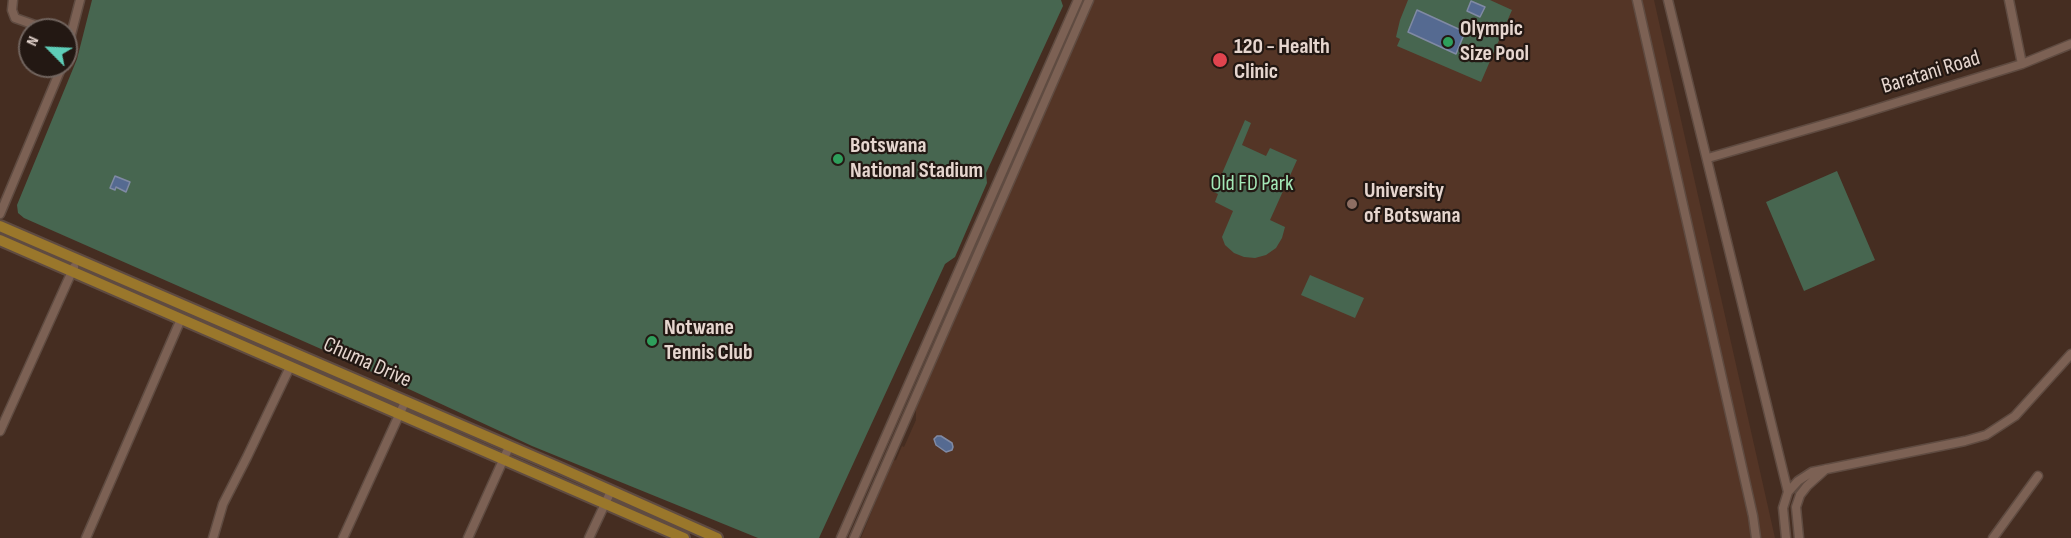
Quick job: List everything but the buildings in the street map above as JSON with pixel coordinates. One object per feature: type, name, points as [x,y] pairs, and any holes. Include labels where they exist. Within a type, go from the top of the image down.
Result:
[{"type":"main road","name":"Chuma Drive","points":[[0,225],[717,538]]},
{"type":"main road","name":"Chuma Drive","points":[[0,240],[399,416],[684,538]]},
{"type":"street","points":[[13,0],[12,10],[15,18],[18,19]]},
{"type":"street","points":[[74,18],[80,0]]},
{"type":"street","points":[[841,538],[1078,0]]},
{"type":"street","points":[[854,538],[1089,0]]},
{"type":"street","points":[[1637,0],[1751,504],[1756,538]]},
{"type":"street","points":[[1668,0],[1788,492]]},
{"type":"street","points":[[2009,0],[2022,64]]},
{"type":"street","name":"Baratani Road","points":[[1708,158],[2022,64],[2071,44]]},
{"type":"street","points":[[0,214],[57,78]]},
{"type":"street","points":[[0,431],[78,259]]},
{"type":"street","points":[[86,538],[181,318]]},
{"type":"street","points":[[1786,538],[1783,508],[1788,492],[1798,481],[1812,472],[1986,435],[2015,416],[2071,354]]},
{"type":"street","points":[[213,538],[223,504],[290,367]]},
{"type":"street","points":[[343,538],[405,402]]},
{"type":"street","points":[[468,538],[509,447]]},
{"type":"street","points":[[1799,538],[1796,507],[1800,495],[1826,469]]},
{"type":"street","points":[[1993,538],[2038,476]]},
{"type":"street","points":[[589,538],[611,491]]},
{"type":"shaded area","name":"University of Botswana","points":[[1094,0],[1654,0],[1775,538],[861,538],[892,461],[896,460],[902,446],[904,447],[916,420],[916,407]]},
{"type":"green space","points":[[92,0],[1061,0],[1063,6],[986,173],[987,183],[955,257],[945,264],[819,538],[758,538],[532,446],[346,360],[24,218],[18,213],[17,205],[69,78],[78,78],[78,55]]},
{"type":"green space","name":"Olympic Size Pool","points":[[1408,0],[1490,0],[1512,10],[1481,82],[1397,46],[1400,39],[1396,37],[1400,20]]},
{"type":"green space","name":"Old FD Park","points":[[1245,120],[1251,123],[1242,145],[1266,156],[1270,148],[1297,160],[1270,220],[1285,227],[1282,238],[1276,248],[1266,255],[1255,258],[1234,253],[1225,245],[1222,237],[1233,211],[1215,202],[1218,194],[1214,192]]},
{"type":"green space","points":[[1837,171],[1875,260],[1804,291],[1766,202]]},
{"type":"green space","points":[[1310,275],[1364,298],[1355,318],[1301,295]]},
{"type":"water","points":[[1471,1],[1485,7],[1480,17],[1467,11]]},
{"type":"water","points":[[1417,10],[1465,32],[1456,54],[1408,32]]},
{"type":"water","points":[[115,176],[130,182],[126,192],[116,187],[115,190],[110,188]]},
{"type":"water","points":[[937,436],[952,443],[952,450],[946,452],[936,445],[934,439]]},
{"type":"place","name":"Olympic Size Pool","points":[[1448,42]]},
{"type":"place","name":"120 - Health Clinic","points":[[1220,60]]},
{"type":"place","name":"Botswana National Stadium","points":[[838,159]]},
{"type":"place","name":"University of Botswana","points":[[1352,204]]},
{"type":"place","name":"Notwane Tennis Club","points":[[652,341]]}]
